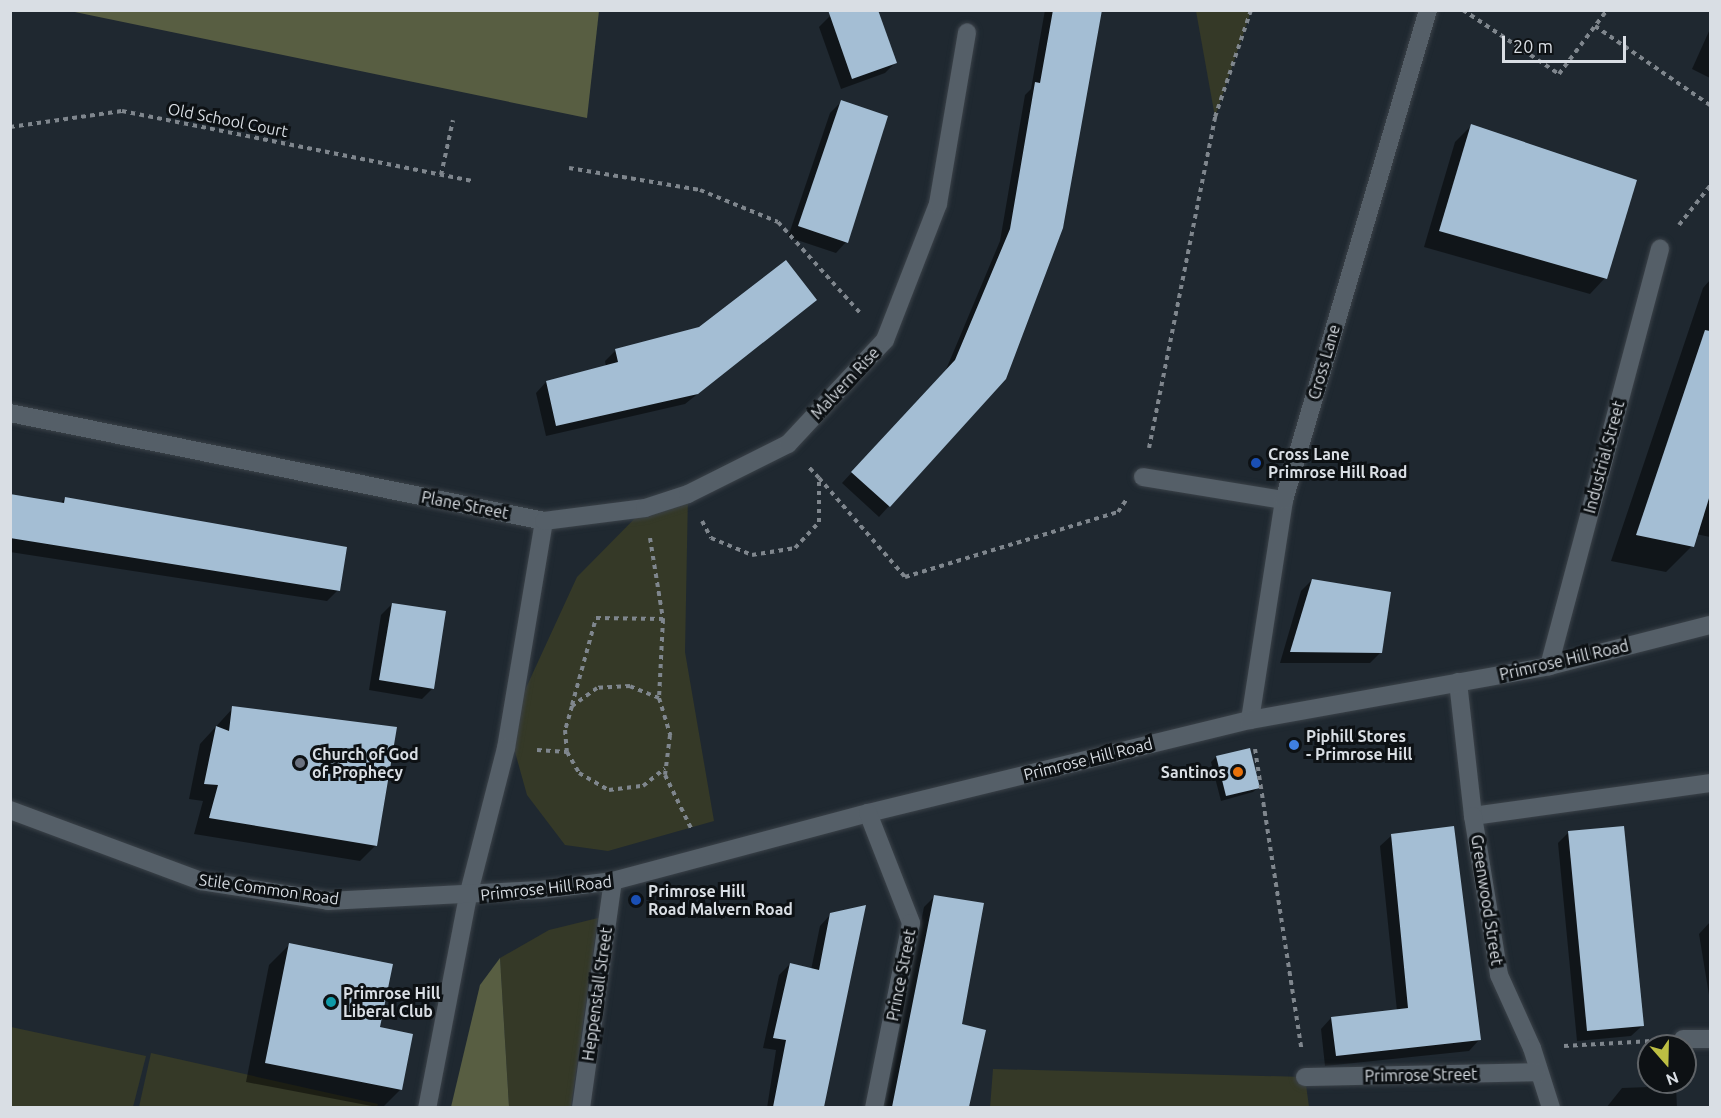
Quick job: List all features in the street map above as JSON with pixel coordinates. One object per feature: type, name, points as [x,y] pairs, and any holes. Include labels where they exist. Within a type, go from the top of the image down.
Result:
[{"type":"street","name":"Cross Lane","points":[[1250,720],[1284,500],[1428,10]]},
{"type":"street","name":"Malvern Rise","points":[[544,521],[645,508],[688,494],[788,444],[885,340],[938,204],[967,32]]},
{"type":"street","name":"Industrial Street","points":[[1549,666],[1660,248]]},
{"type":"street","name":"Plane Street","points":[[10,414],[544,521]]},
{"type":"street","points":[[1143,477],[1284,500]]},
{"type":"street","points":[[427,1107],[468,896],[506,748],[544,521]]},
{"type":"street","name":"Primrose Hill Road","points":[[468,896],[613,881],[868,813],[1250,720],[1549,666],[1710,625]]},
{"type":"street","name":"Greenwood Street","points":[[1458,682],[1473,816],[1499,975],[1532,1048],[1537,1072],[1551,1107]]},
{"type":"street","points":[[1473,816],[1710,783]]},
{"type":"street","name":"Stile Common Road","points":[[10,810],[201,881],[328,901],[468,896]]},
{"type":"street","name":"Prince Street","points":[[868,813],[911,923],[874,1107]]},
{"type":"street","name":"Heppenstall Street","points":[[581,1107],[613,881]]},
{"type":"street","name":"Primrose Street","points":[[1305,1077],[1537,1072]]},
{"type":"path","points":[[788,444],[905,577],[1118,512],[1143,477],[1215,117],[1251,10]]},
{"type":"path","points":[[1463,10],[1559,75],[1607,10]]},
{"type":"path","points":[[1595,26],[1710,105]]},
{"type":"path","name":"Old School Court","points":[[10,127],[123,111],[471,181]]},
{"type":"path","points":[[441,175],[453,120]]},
{"type":"path","points":[[569,168],[700,190],[778,222],[885,340]]},
{"type":"path","points":[[1660,248],[1710,186]]},
{"type":"path","points":[[688,494],[711,538],[752,555],[795,548],[819,522],[819,478]]},
{"type":"path","points":[[645,508],[663,619],[658,698],[670,735],[664,775],[691,826]]},
{"type":"path","points":[[663,619],[596,618],[565,730],[567,752],[579,773],[609,789],[643,786],[666,767]]},
{"type":"path","points":[[572,706],[597,688],[630,686],[658,698]]},
{"type":"path","points":[[1250,720],[1305,1077]]},
{"type":"path","points":[[1532,1048],[1637,1042]]},
{"type":"green space","points":[[70,11],[599,11],[587,118]]},
{"type":"green space","points":[[1196,11],[1251,11],[1215,117]]},
{"type":"green space","points":[[688,494],[685,652],[714,821],[608,851],[565,845],[527,795],[508,727],[577,577],[645,508]]},
{"type":"green space","points":[[598,918],[571,1107],[509,1107],[500,958],[549,930]]},
{"type":"green space","points":[[500,958],[509,1107],[451,1107],[480,985]]},
{"type":"green space","points":[[11,1027],[146,1056],[133,1107],[11,1107]]},
{"type":"green space","points":[[151,1053],[378,1104],[377,1107],[139,1107]]},
{"type":"green space","points":[[993,1069],[1305,1077],[1309,1107],[990,1108]]},
{"type":"building","points":[[828,10],[878,10],[897,63],[852,79]]},
{"type":"building","points":[[1053,10],[1102,10],[1063,228],[1006,379],[890,507],[851,472],[955,360],[1010,229],[1035,82],[1040,83]]},
{"type":"building","points":[[841,100],[888,116],[848,243],[798,226]]},
{"type":"building","points":[[1471,124],[1637,180],[1607,279],[1439,231]]},
{"type":"building","points":[[786,260],[817,300],[698,394],[556,426],[546,381],[618,362],[615,349],[699,327]]},
{"type":"building","points":[[1705,330],[1710,331],[1710,495],[1694,547],[1636,535]]},
{"type":"building","points":[[10,494],[64,503],[65,497],[347,547],[340,591],[10,538]]},
{"type":"building","points":[[1312,579],[1391,592],[1382,653],[1290,652]]},
{"type":"building","points":[[392,603],[446,611],[434,689],[379,680]]},
{"type":"building","name":"Church of God of Prophecy","points":[[232,706],[397,727],[377,846],[209,818],[218,785],[204,784],[216,726],[229,731]]},
{"type":"building","name":"Santinos","points":[[1250,748],[1260,788],[1226,796],[1216,756]]},
{"type":"building","points":[[1454,826],[1481,1040],[1336,1056],[1331,1017],[1408,1008],[1391,834]]},
{"type":"building","points":[[1624,826],[1644,1026],[1587,1031],[1568,831]]},
{"type":"building","points":[[934,895],[984,903],[962,1024],[986,1030],[969,1107],[892,1107]]},
{"type":"building","points":[[866,905],[824,1107],[773,1107],[786,1040],[773,1038],[790,963],[819,970],[830,913]]},
{"type":"building","name":"Primrose Hill Liberal Club","points":[[289,943],[393,964],[380,1027],[413,1034],[402,1090],[265,1063]]},
{"type":"place","name":"Cross Lane Primrose Hill Road","points":[[1256,463]]},
{"type":"place","name":"Piphill Stores - Primrose Hill","points":[[1294,745]]},
{"type":"place","name":"Church of God of Prophecy","points":[[300,763]]},
{"type":"place","name":"Santinos","points":[[1238,772]]},
{"type":"place","name":"Primrose Hill Road Malvern Road","points":[[636,900]]},
{"type":"place","name":"Primrose Hill Liberal Club","points":[[331,1002]]}]
